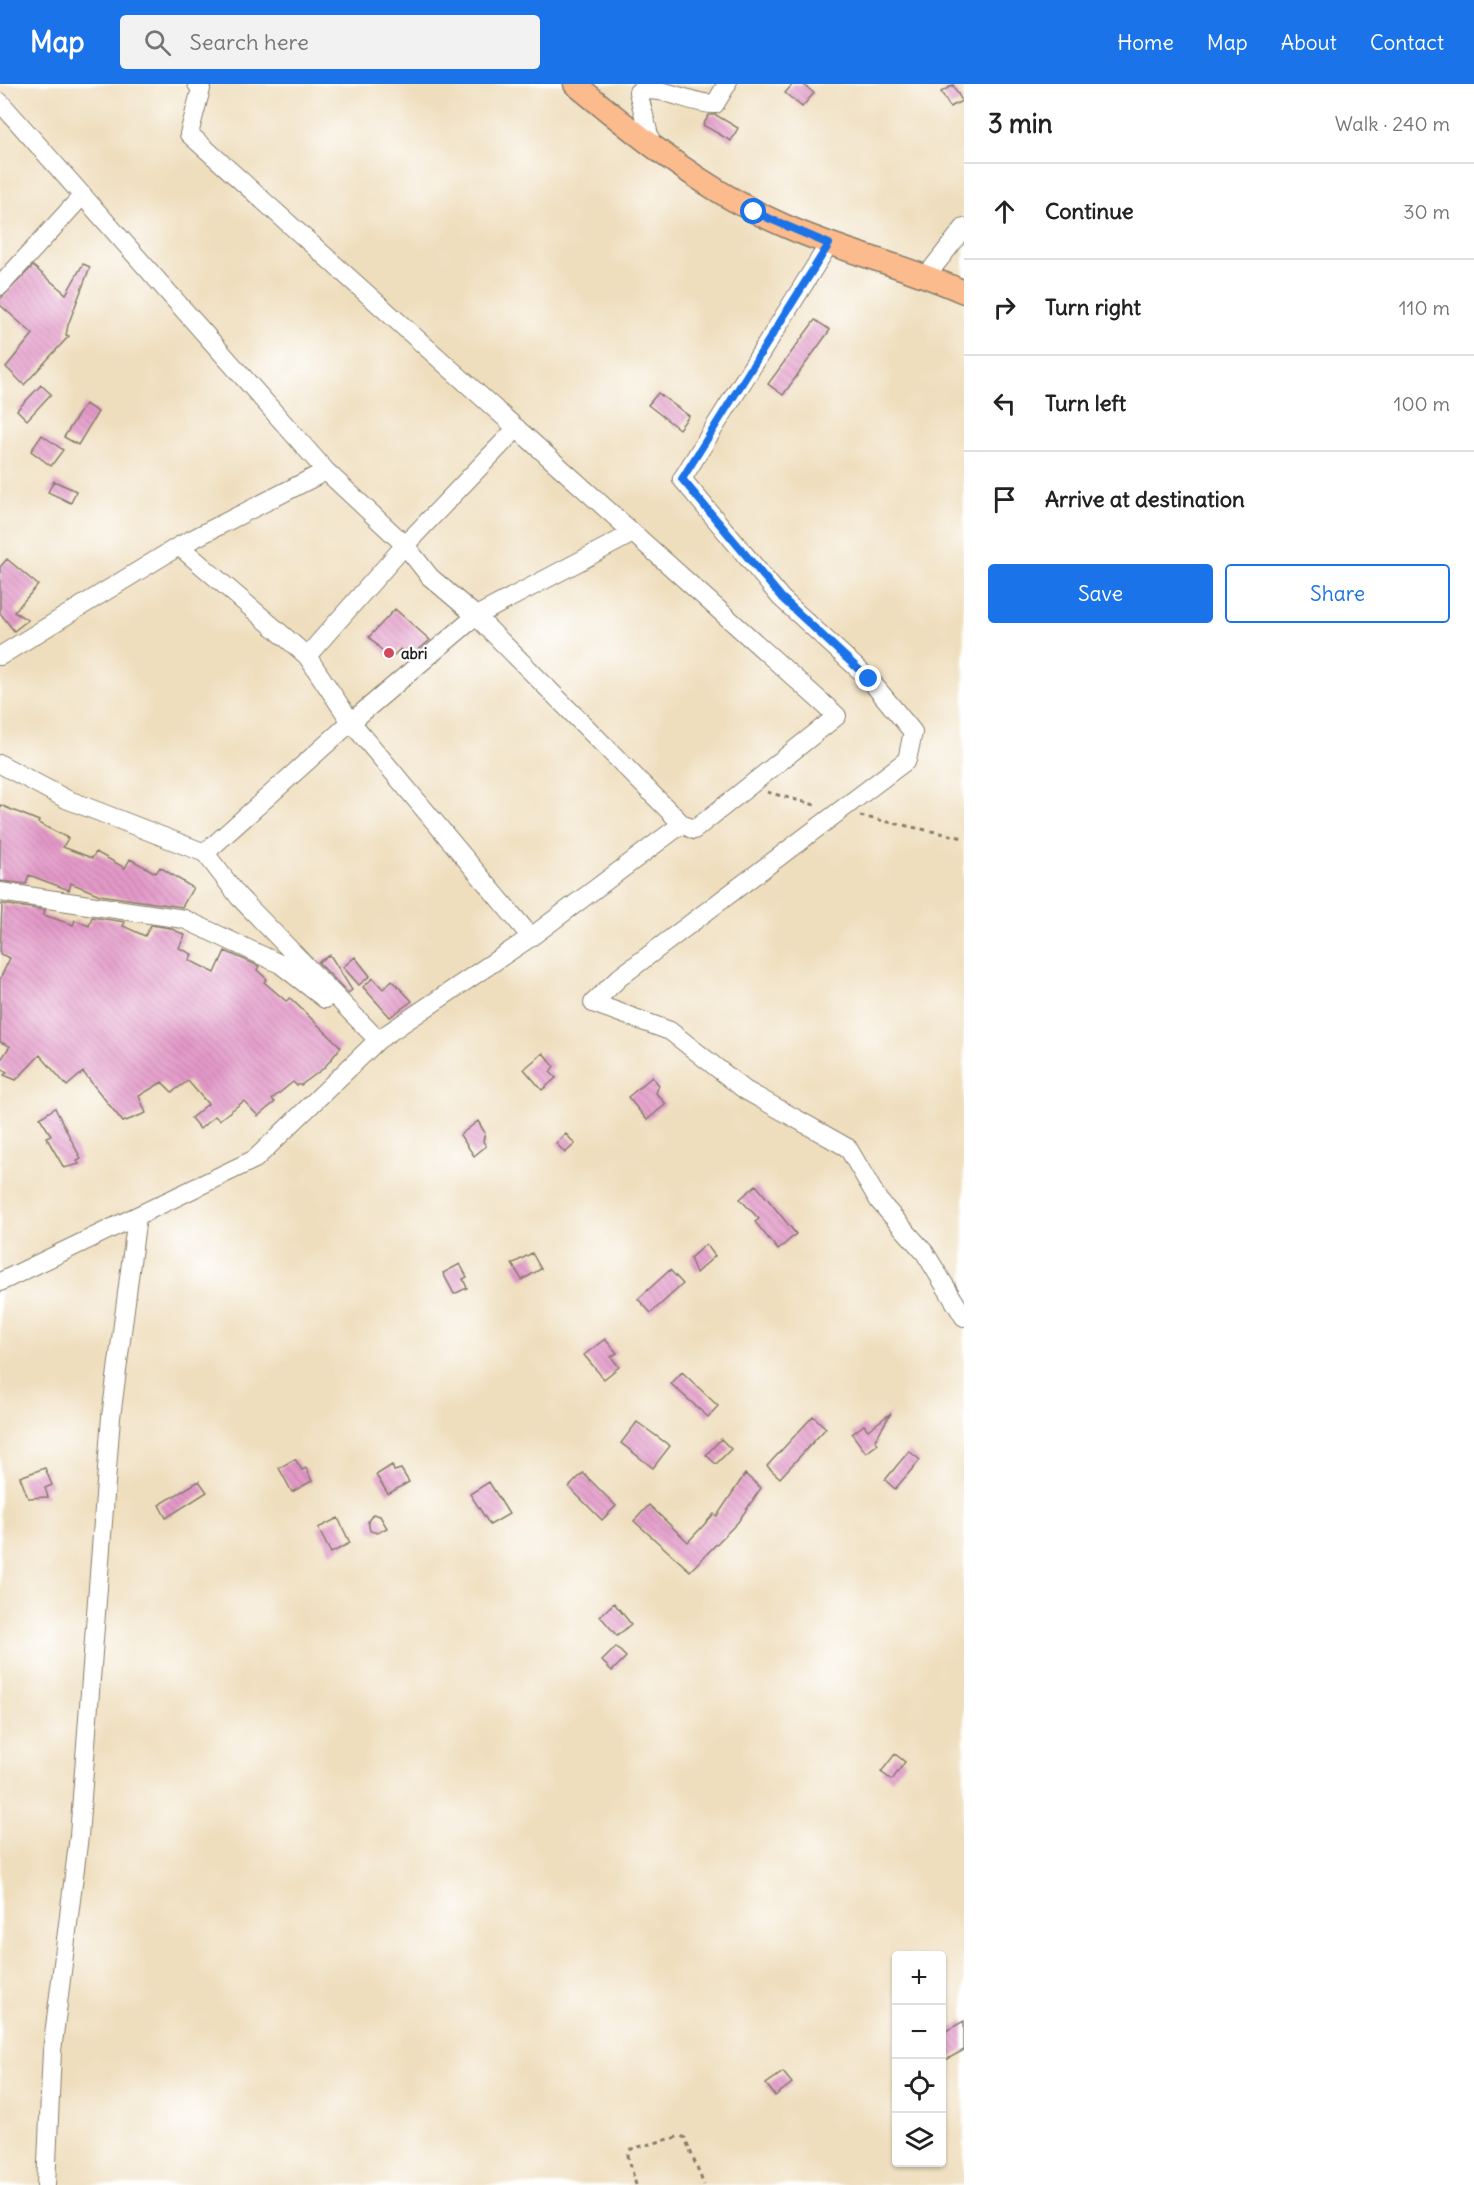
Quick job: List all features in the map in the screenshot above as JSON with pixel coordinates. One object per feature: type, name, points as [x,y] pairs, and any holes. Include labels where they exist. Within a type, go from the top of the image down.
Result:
[{"type":"main road","points":[[575,84],[651,143],[736,203],[829,244],[927,275],[964,292]]},
{"type":"street","points":[[0,102],[326,471],[405,545],[430,577],[476,616],[682,824],[694,830],[837,716],[189,134],[201,89],[197,84]]},
{"type":"street","points":[[651,143],[635,88],[658,90],[706,105],[716,104],[727,84]]},
{"type":"street","points":[[0,286],[83,195]]},
{"type":"street","points":[[927,275],[964,228]]},
{"type":"street","points":[[829,244],[682,479],[782,598],[869,679],[913,732],[907,760],[620,977],[593,1003],[670,1031],[745,1090],[848,1148],[879,1201],[925,1253],[964,1317]]},
{"type":"street","points":[[307,656],[405,545],[517,428]]},
{"type":"street","points":[[0,656],[179,546],[326,471]]},
{"type":"street","points":[[205,853],[351,722],[476,616],[633,532]]},
{"type":"street","points":[[179,546],[307,656],[351,722],[531,937]]},
{"type":"street","points":[[0,764],[66,799],[205,853],[238,897],[378,1040]]},
{"type":"street","points":[[0,1282],[255,1159],[378,1040],[531,937],[682,824]]},
{"type":"street","points":[[0,892],[184,919],[280,964],[378,1040]]},
{"type":"street","points":[[46,2185],[52,2051],[79,1836],[111,1417],[137,1216]]},
{"type":"path","points":[[748,787],[839,812],[964,838]]},
{"type":"path","points":[[636,2185],[628,2156],[631,2149],[684,2136],[704,2185]]},
{"type":"building","points":[[793,84],[803,84],[814,93],[802,107],[785,93]]},
{"type":"building","points":[[953,85],[962,101],[950,107],[941,92]]},
{"type":"building","points":[[709,115],[716,115],[738,128],[731,141],[703,125]]},
{"type":"building","points":[[83,264],[90,267],[68,325],[66,335],[69,336],[24,385],[6,367],[33,334],[0,305],[0,299],[33,266],[66,294]]},
{"type":"building","points":[[815,320],[830,330],[783,395],[768,384]]},
{"type":"building","points":[[41,385],[51,394],[27,420],[17,410]]},
{"type":"building","points":[[658,393],[689,416],[679,429],[648,405]]},
{"type":"building","points":[[85,404],[98,412],[78,445],[64,437]]},
{"type":"building","points":[[42,435],[63,450],[51,466],[31,451]]},
{"type":"building","points":[[54,481],[76,491],[71,503],[48,492]]},
{"type":"building","points":[[7,559],[38,585],[14,612],[28,620],[14,631],[0,613],[0,567]]},
{"type":"building","points":[[395,609],[430,640],[409,658],[400,649],[390,659],[369,637]]},
{"type":"building","points":[[0,805],[39,821],[38,823],[68,838],[63,847],[92,858],[96,852],[125,868],[130,859],[156,873],[160,867],[193,888],[182,907],[100,895],[71,883],[69,890],[29,875],[26,884],[0,881]]},
{"type":"building","points":[[2,904],[45,910],[44,915],[73,925],[75,920],[89,926],[92,917],[125,922],[123,926],[145,936],[151,925],[170,928],[185,935],[179,948],[192,954],[189,960],[215,973],[225,951],[259,966],[257,970],[267,979],[264,982],[286,1001],[290,998],[341,1047],[324,1068],[301,1085],[293,1082],[272,1099],[275,1102],[258,1116],[244,1101],[219,1120],[215,1116],[200,1129],[191,1118],[208,1104],[188,1081],[172,1092],[162,1082],[139,1096],[146,1113],[123,1122],[83,1072],[67,1086],[40,1055],[16,1080],[4,1075],[7,1072],[0,1067],[0,1061],[10,1046],[0,1042],[0,979],[10,958],[0,954]]},
{"type":"building","points":[[330,955],[352,990],[348,993],[318,962]]},
{"type":"building","points":[[355,957],[370,976],[359,985],[343,967]]},
{"type":"building","points":[[373,978],[383,989],[392,980],[412,1001],[390,1017],[363,987]]},
{"type":"building","points":[[543,1053],[554,1066],[550,1072],[556,1078],[542,1090],[524,1069]]},
{"type":"building","points":[[652,1077],[659,1085],[656,1093],[666,1104],[647,1120],[628,1097]]},
{"type":"building","points":[[55,1108],[81,1159],[77,1161],[79,1164],[64,1168],[46,1137],[51,1135],[40,1118]]},
{"type":"building","points":[[478,1121],[485,1133],[483,1141],[486,1146],[474,1156],[460,1135]]},
{"type":"building","points":[[566,1134],[575,1144],[565,1153],[556,1143]]},
{"type":"building","points":[[756,1185],[796,1234],[778,1250],[755,1222],[759,1219],[740,1199]]},
{"type":"building","points":[[706,1244],[715,1256],[696,1273],[690,1258]]},
{"type":"building","points":[[532,1253],[541,1269],[522,1280],[512,1264]]},
{"type":"building","points":[[460,1264],[467,1277],[463,1279],[467,1288],[454,1294],[443,1273]]},
{"type":"building","points":[[670,1270],[683,1284],[651,1313],[638,1299]]},
{"type":"building","points":[[605,1339],[617,1353],[611,1357],[619,1367],[604,1379],[584,1355]]},
{"type":"building","points":[[682,1372],[718,1406],[708,1417],[671,1384]]},
{"type":"building","points":[[891,1413],[875,1440],[878,1444],[866,1453],[852,1434],[864,1425],[868,1430]]},
{"type":"building","points":[[813,1416],[826,1428],[780,1478],[767,1466]]},
{"type":"building","points":[[637,1422],[670,1446],[653,1468],[621,1443]]},
{"type":"building","points":[[721,1439],[731,1449],[716,1464],[706,1455]]},
{"type":"building","points":[[909,1451],[920,1460],[895,1489],[885,1480]]},
{"type":"building","points":[[295,1459],[302,1470],[306,1468],[312,1481],[292,1492],[279,1468]]},
{"type":"building","points":[[392,1465],[394,1471],[401,1469],[409,1482],[388,1494],[376,1475]]},
{"type":"building","points":[[45,1468],[52,1485],[45,1488],[48,1497],[28,1498],[20,1477]]},
{"type":"building","points":[[583,1473],[616,1506],[602,1520],[569,1487]]},
{"type":"building","points":[[745,1474],[761,1488],[738,1522],[690,1571],[634,1521],[649,1505],[688,1542],[714,1514],[717,1516]]},
{"type":"building","points":[[199,1481],[207,1492],[166,1518],[159,1505]]},
{"type":"building","points":[[489,1482],[509,1514],[490,1525],[470,1494]]},
{"type":"building","points":[[373,1514],[380,1516],[387,1528],[378,1533],[370,1531],[368,1521]]},
{"type":"building","points":[[338,1518],[350,1543],[331,1553],[318,1528]]},
{"type":"building","points":[[614,1603],[631,1624],[617,1636],[600,1616]]},
{"type":"building","points":[[616,1647],[626,1657],[612,1671],[602,1661]]},
{"type":"building","points":[[895,1754],[905,1762],[892,1780],[881,1772]]},
{"type":"building","points":[[964,2021],[964,2050],[946,2060],[946,2059],[946,2031]]},
{"type":"building","points":[[783,2072],[792,2083],[775,2096],[766,2084]]},
{"type":"place","name":"abri","points":[[389,653]]},
{"type":"route","points":[[754,212],[829,244],[682,479],[782,598],[869,679]]}]
